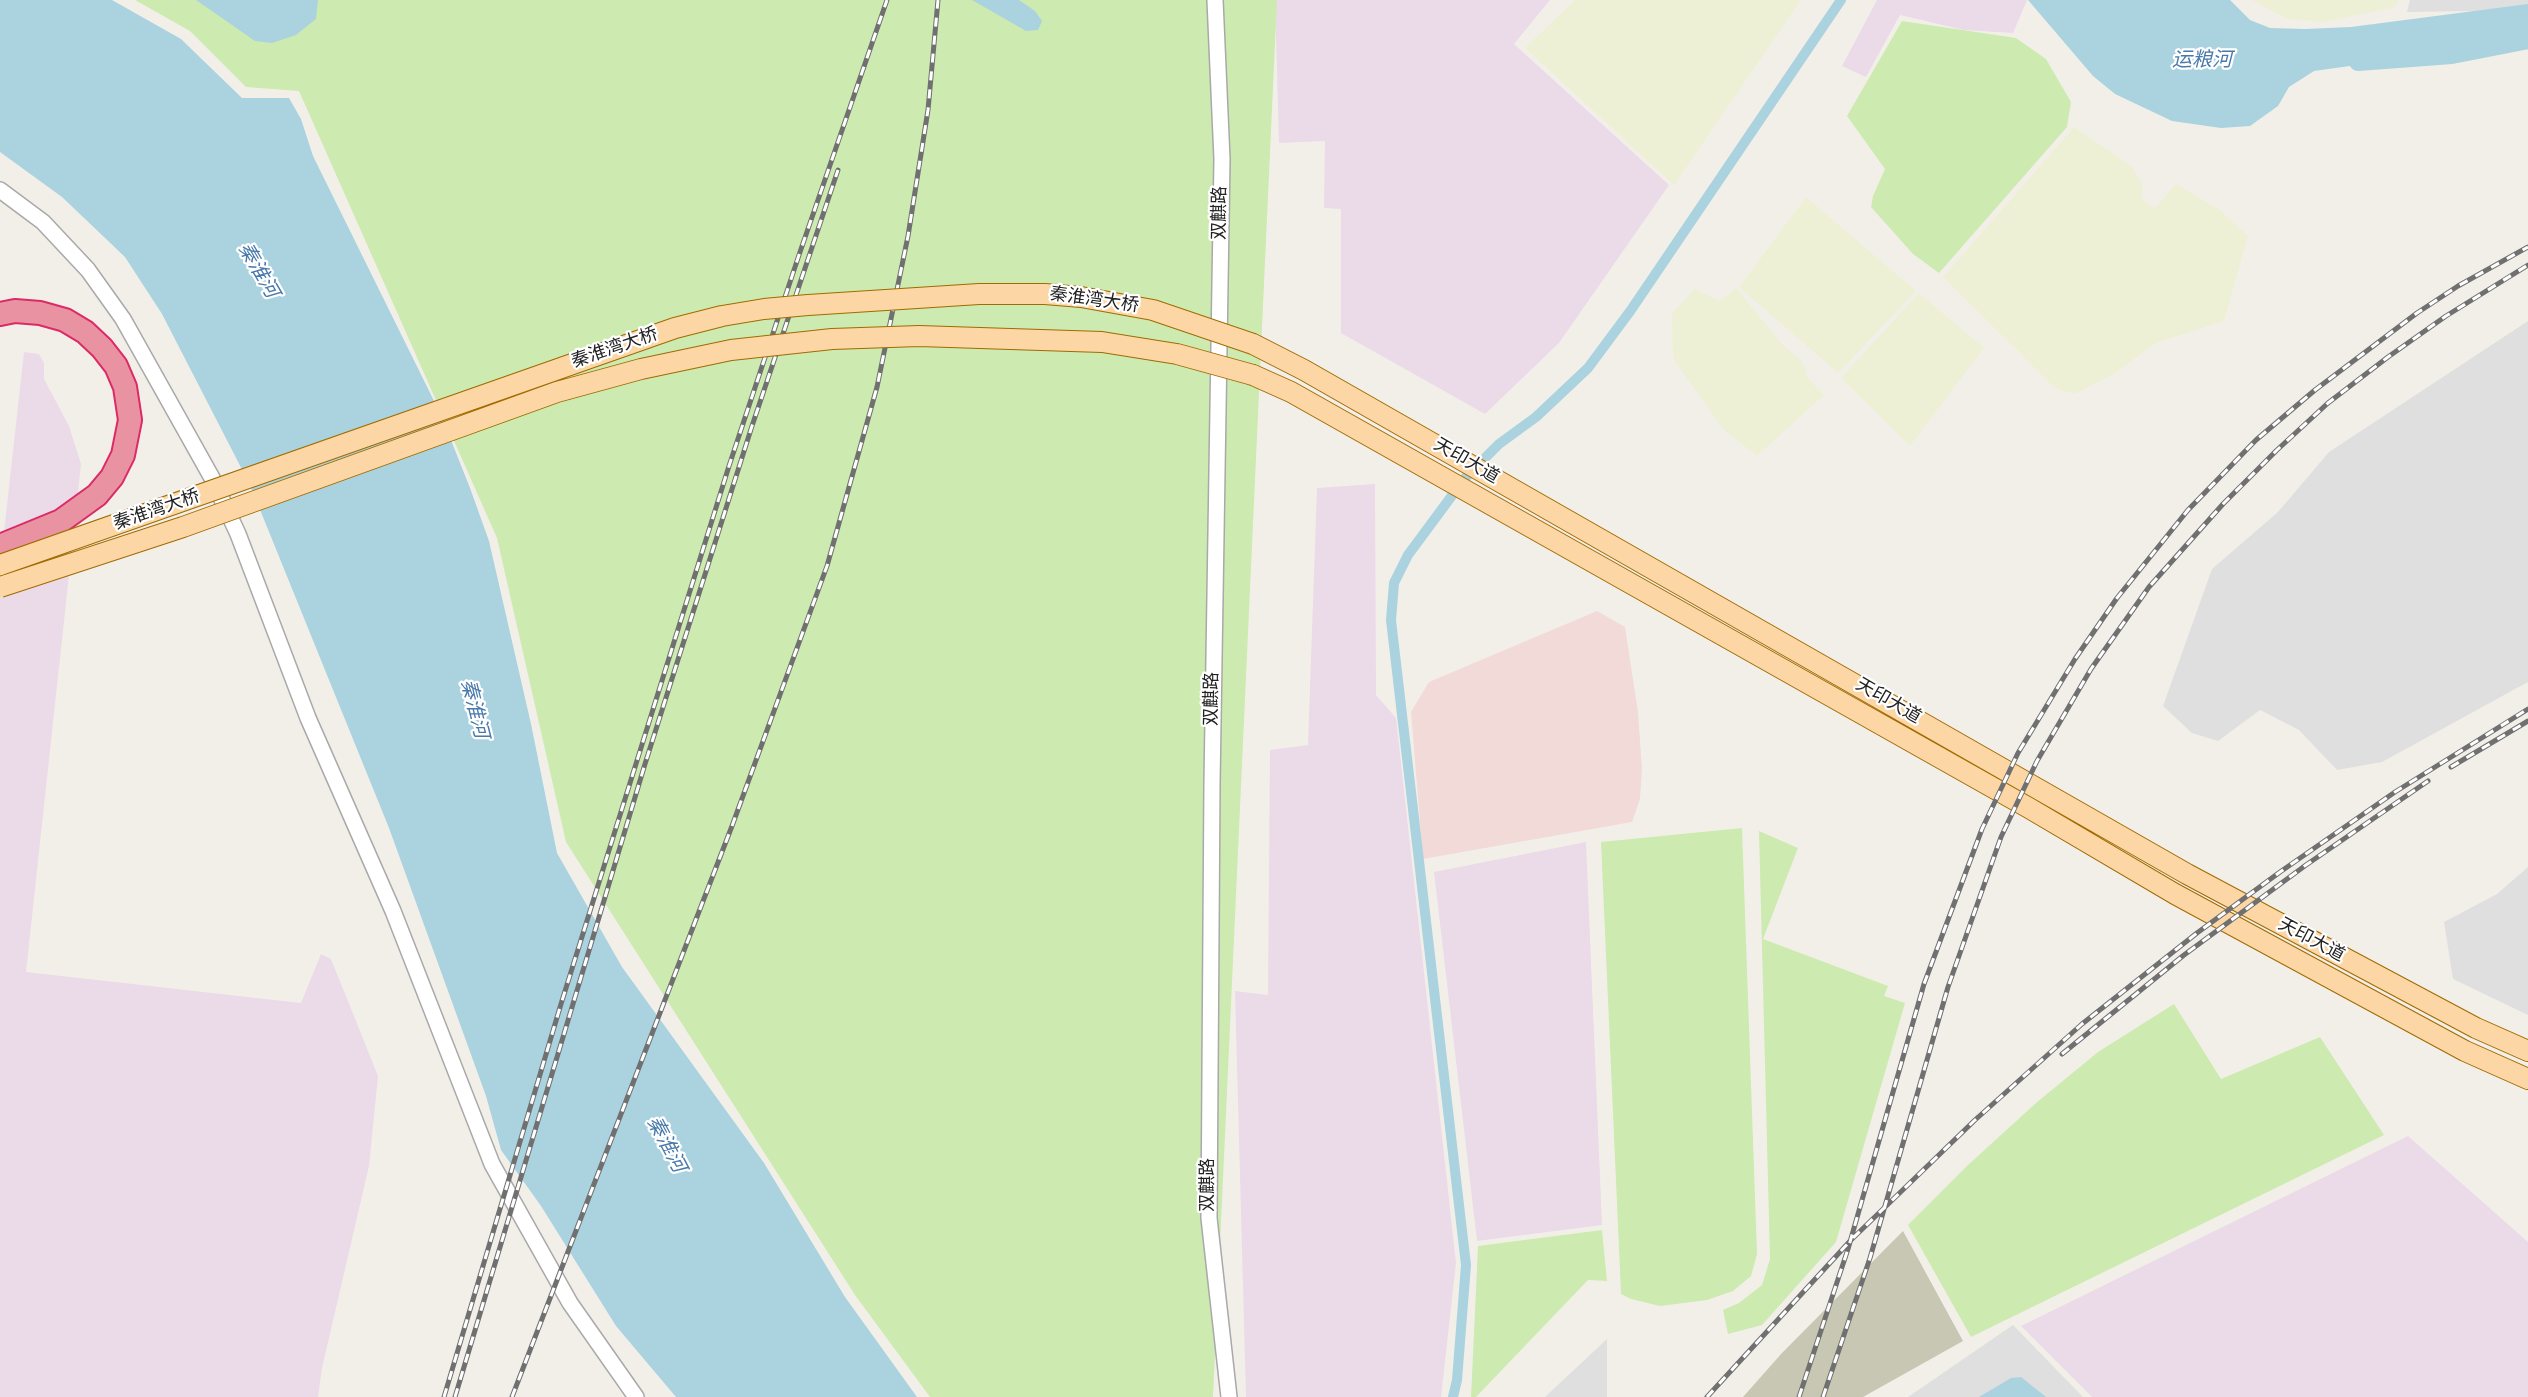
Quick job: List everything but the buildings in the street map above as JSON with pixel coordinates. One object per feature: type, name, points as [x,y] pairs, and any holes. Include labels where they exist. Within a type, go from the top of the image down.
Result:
[{"type":"highway","points":[[0,314],[28,311],[53,316],[76,326],[94,340],[110,357],[121,377],[128,398],[130,420],[123,455],[112,477],[97,495],[61,521],[0,546]]},
{"type":"main road","name":"秦淮湾大桥","points":[[0,565],[675,328],[722,316],[808,305],[979,294],[1045,294],[1081,297],[1153,310],[1253,344]]},
{"type":"main road","name":"秦淮湾大桥","points":[[0,587],[183,527],[557,392],[630,372],[731,350],[832,339],[920,336],[1090,342],[1168,352],[1253,375]]},
{"type":"main road","name":"天印大道","points":[[1253,344],[1304,370],[2187,874],[2476,1029],[2528,1051]]},
{"type":"main road","name":"天印大道","points":[[1253,375],[1291,392],[2029,808],[2175,894],[2465,1051],[2528,1079]]},
{"type":"street","name":"双麒路","points":[[1215,0],[1222,159],[1212,783],[1209,1218],[1229,1397]]},
{"type":"street","points":[[0,190],[43,222],[88,270],[123,319],[212,478],[238,534],[308,718],[393,911],[492,1164],[570,1303],[636,1397]]},
{"type":"shaded area","points":[[1275,0],[1550,0],[1514,44],[1669,185],[1559,343],[1485,414],[1341,333],[1341,209],[1324,208],[1325,141],[1279,143]]},
{"type":"shaded area","points":[[1575,0],[1801,0],[1674,185],[1525,48]]},
{"type":"shaded area","points":[[1877,0],[2027,0],[2013,33],[1964,30],[1900,15],[1866,77],[1842,66]]},
{"type":"shaded area","points":[[2252,0],[2398,0],[2396,7],[2322,22],[2287,19]]},
{"type":"shaded area","points":[[2410,0],[2528,0],[2528,16],[2476,11],[2407,12]]},
{"type":"shaded area","points":[[2074,127],[2133,167],[2143,187],[2141,200],[2155,208],[2176,184],[2220,210],[2248,236],[2224,321],[2156,343],[2114,374],[2075,394],[2055,388],[1943,277]]},
{"type":"shaded area","points":[[1806,197],[1916,291],[1838,373],[1739,287]]},
{"type":"shaded area","points":[[1736,288],[1782,344],[1803,362],[1807,377],[1824,395],[1757,456],[1724,430],[1673,359],[1672,313],[1695,289],[1720,301]]},
{"type":"shaded area","points":[[1919,293],[1984,348],[1910,446],[1841,378]]},
{"type":"shaded area","points":[[2528,321],[2528,682],[2382,762],[2337,770],[2299,730],[2260,710],[2218,741],[2192,733],[2163,706],[2212,569],[2278,512],[2329,452]]},
{"type":"shaded area","points":[[24,352],[39,354],[44,363],[44,379],[69,426],[81,464],[26,972],[301,1003],[321,954],[331,959],[378,1076],[369,1166],[322,1368],[318,1397],[0,1397],[0,568]]},
{"type":"shaded area","points":[[1375,484],[1376,695],[1396,718],[1456,1263],[1441,1397],[1246,1397],[1235,991],[1268,995],[1270,750],[1308,745],[1317,488]]},
{"type":"shaded area","points":[[1597,611],[1625,627],[1638,712],[1642,769],[1640,799],[1632,822],[1423,859],[1411,712],[1429,682]]},
{"type":"shaded area","points":[[1586,842],[1602,1225],[1477,1241],[1434,872]]},
{"type":"shaded area","points":[[2528,867],[2528,1015],[2453,979],[2444,922],[2497,894]]},
{"type":"shaded area","points":[[2408,1136],[2528,1242],[2528,1397],[2092,1397],[2021,1326]]},
{"type":"shaded area","points":[[1903,1231],[1963,1341],[1863,1397],[1743,1397],[1782,1353]]},
{"type":"shaded area","points":[[2013,1325],[2083,1397],[1908,1397]]},
{"type":"shaded area","points":[[1607,1339],[1607,1397],[1545,1397]]},
{"type":"green space","points":[[135,0],[1277,0],[1213,1397],[930,1397],[855,1295],[566,842],[497,538],[299,91],[246,87],[190,31]]},
{"type":"green space","points":[[1902,21],[2016,38],[2046,59],[2071,102],[2067,127],[1939,273],[1913,254],[1871,207],[1873,196],[1885,169],[1847,116]]},
{"type":"green space","points":[[1742,828],[1757,1254],[1751,1276],[1733,1291],[1707,1300],[1660,1306],[1631,1299],[1621,1294],[1601,842]]},
{"type":"green space","points":[[1759,831],[1798,848],[1763,939],[1888,986],[1884,996],[1905,1003],[1836,1242],[1762,1325],[1728,1334],[1723,1310],[1739,1303],[1762,1285],[1770,1259]]},
{"type":"green space","points":[[2174,1004],[2221,1079],[2320,1037],[2384,1135],[1971,1337],[1908,1225],[1968,1165],[2036,1103],[2098,1052]]},
{"type":"green space","points":[[1602,1230],[1607,1281],[1588,1280],[1476,1397],[1471,1397],[1478,1246]]},
{"type":"water","name":"秦淮河","points":[[0,0],[112,0],[181,39],[242,98],[289,98],[301,119],[313,156],[441,415],[489,541],[531,724],[557,853],[622,967],[764,1163],[845,1297],[917,1397],[676,1397],[616,1326],[541,1206],[501,1150],[486,1096],[389,828],[250,485],[162,314],[125,257],[62,197],[0,152]]},
{"type":"water","points":[[196,0],[318,0],[316,19],[296,35],[272,43],[255,41]]},
{"type":"water","points":[[972,0],[1019,0],[1035,11],[1042,21],[1038,30],[1026,31]]},
{"type":"water","name":"运粮河","points":[[2028,0],[2230,0],[2250,20],[2270,28],[2305,29],[2351,27],[2528,4],[2528,41],[2314,71],[2289,87],[2278,106],[2250,126],[2221,128],[2172,121],[2115,94],[2093,76]]},
{"type":"water","points":[[2021,1377],[2046,1397],[1979,1397],[2011,1378]]},
{"type":"waterway","points":[[1453,1397],[1457,1380],[1466,1265],[1391,620],[1394,583],[1408,555],[1465,478],[1499,444],[1536,417],[1588,368],[1631,310],[1841,0]]},
{"type":"waterway","points":[[2358,62],[2452,55],[2528,40]]},
{"type":"railway","points":[[444,1397],[561,1004],[729,466],[887,0]]},
{"type":"railway","points":[[512,1397],[732,826],[827,566],[877,387],[908,236],[928,110],[938,0]]},
{"type":"railway","points":[[455,1397],[645,764],[752,426],[838,170]]},
{"type":"railway","points":[[1799,1397],[1848,1249],[1924,984],[1982,829],[2018,753],[2075,659],[2117,598],[2188,510],[2256,440],[2315,390],[2417,313],[2458,286],[2528,247]]},
{"type":"railway","points":[[1823,1397],[1870,1258],[1948,987],[2001,837],[2037,761],[2091,669],[2149,587],[2223,504],[2277,450],[2328,403],[2388,357],[2446,316],[2528,265]]},
{"type":"railway","points":[[1707,1397],[1851,1240],[1975,1120],[2082,1024],[2197,933],[2280,872],[2395,792],[2528,709]]},
{"type":"railway","points":[[2451,767],[2528,721]]},
{"type":"railway","points":[[2062,1054],[2184,955],[2306,865],[2428,781]]}]
